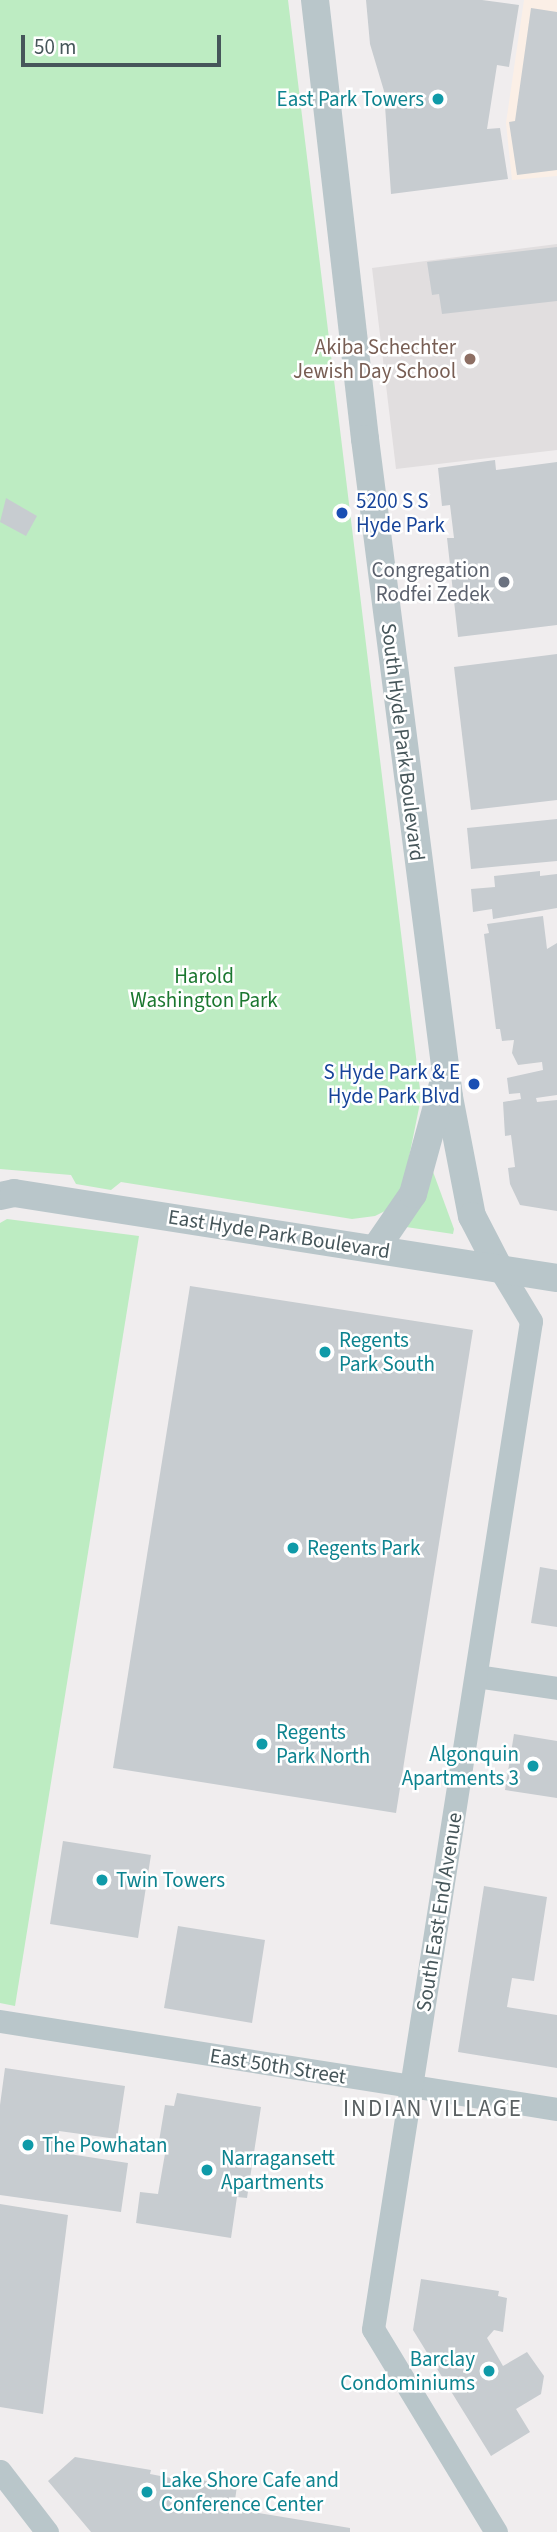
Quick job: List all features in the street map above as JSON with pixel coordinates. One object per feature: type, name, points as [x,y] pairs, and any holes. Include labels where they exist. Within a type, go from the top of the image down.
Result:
[{"type":"street","name":"South Hyde Park Boulevard","points":[[315,0],[365,439],[446,1073],[471,1216],[499,1268]]},
{"type":"street","points":[[376,1248],[413,1194],[446,1073]]},
{"type":"street","name":"East Hyde Park Boulevard","points":[[0,1196],[14,1193],[557,1278]]},
{"type":"street","name":"South East End Avenue","points":[[496,2532],[373,2329],[531,1321],[499,1268]]},
{"type":"street","points":[[476,1676],[557,1688]]},
{"type":"street","name":"East 50th Street","points":[[0,2021],[557,2109]]},
{"type":"street","points":[[0,2471],[47,2532]]},
{"type":"shaded area","points":[[524,0],[557,0],[557,176],[512,180],[506,123]]},
{"type":"shaded area","name":"Akiba Schechter Jewish Day School","points":[[557,244],[557,450],[396,469],[372,268]]},
{"type":"green space","name":"Harold Washington Park","points":[[0,0],[288,0],[421,1098],[402,1192],[387,1210],[375,1216],[352,1219],[121,1182],[111,1190],[76,1184],[71,1175],[0,1169]]},
{"type":"green space","points":[[432,1169],[454,1229],[453,1234],[406,1227]]},
{"type":"green space","points":[[7,1219],[139,1236],[15,2006],[0,2003],[0,1223]]},
{"type":"building","name":"East Park Towers","points":[[366,0],[482,0],[519,5],[509,67],[497,65],[487,129],[500,128],[508,179],[391,194],[384,91],[370,44]]},
{"type":"building","points":[[531,8],[557,12],[557,170],[517,175],[509,122],[515,121]]},
{"type":"building","points":[[557,247],[557,301],[442,314],[439,294],[432,295],[427,262]]},
{"type":"building","name":"Congregation Rodfei Zedek","points":[[495,460],[496,470],[557,462],[557,625],[458,637],[447,538],[454,538],[450,505],[442,506],[438,468]]},
{"type":"building","points":[[6,498],[37,516],[26,536],[0,522]]},
{"type":"building","points":[[557,654],[557,800],[471,810],[454,667]]},
{"type":"building","points":[[557,819],[557,861],[471,869],[467,828]]},
{"type":"building","points":[[540,871],[540,876],[557,874],[557,908],[493,919],[492,909],[473,912],[471,889],[495,887],[494,876]]},
{"type":"building","points":[[543,916],[547,949],[557,943],[557,1095],[536,1098],[537,1102],[557,1100],[557,1211],[520,1205],[510,1184],[508,1168],[515,1167],[511,1135],[505,1136],[503,1102],[521,1099],[520,1093],[509,1094],[507,1078],[543,1070],[542,1062],[518,1065],[512,1053],[514,1040],[502,1041],[500,1029],[496,1029],[484,934],[489,933],[487,924]]},
{"type":"building","name":"Regents Park","points":[[190,1286],[473,1330],[396,1813],[113,1768]]},
{"type":"building","points":[[540,1567],[557,1570],[557,1627],[531,1623]]},
{"type":"building","name":"Algonquin Apartments 3","points":[[514,1734],[557,1741],[557,1798],[505,1790]]},
{"type":"building","name":"Twin Towers","points":[[63,1841],[151,1855],[138,1938],[50,1924]]},
{"type":"building","points":[[484,1886],[547,1897],[534,1981],[512,1978],[507,2007],[557,2015],[557,2068],[458,2052]]},
{"type":"building","name":"Twin Towers","points":[[178,1926],[265,1940],[252,2023],[164,2008]]},
{"type":"building","name":"The Powhatan","points":[[5,2068],[125,2086],[117,2139],[59,2131],[56,2152],[128,2163],[121,2212],[0,2195],[0,2105]]},
{"type":"building","name":"Narragansett Apartments","points":[[177,2093],[261,2107],[247,2198],[237,2197],[231,2238],[136,2223],[140,2192],[158,2194],[166,2148],[158,2147],[165,2105],[174,2106]]},
{"type":"building","points":[[0,2204],[68,2215],[43,2414],[0,2407]]},
{"type":"building","name":"Barclay Condominiums","points":[[421,2279],[499,2291],[498,2296],[507,2298],[503,2332],[494,2330],[487,2338],[503,2366],[527,2352],[544,2376],[541,2394],[516,2409],[530,2432],[491,2456],[413,2330]]},
{"type":"building","name":"Lake Shore Cafe and Conference Center","points":[[75,2457],[151,2470],[150,2474],[171,2478],[170,2484],[182,2486],[183,2477],[237,2486],[235,2500],[218,2498],[216,2506],[350,2528],[350,2532],[91,2532],[48,2481]]},
{"type":"place","name":"East Park Towers","points":[[438,99]]},
{"type":"place","name":"Akiba Schechter Jewish Day School","points":[[470,359]]},
{"type":"place","name":"5200 S S Hyde Park","points":[[342,513]]},
{"type":"place","name":"Congregation Rodfei Zedek","points":[[504,582]]},
{"type":"place","name":"S Hyde Park & E Hyde Park Blvd","points":[[474,1084]]},
{"type":"place","name":"Regents Park South","points":[[325,1352]]},
{"type":"place","name":"Regents Park","points":[[293,1548]]},
{"type":"place","name":"Regents Park North","points":[[262,1744]]},
{"type":"place","name":"Algonquin Apartments 3","points":[[533,1766]]},
{"type":"place","name":"Twin Towers","points":[[102,1880]]},
{"type":"place","name":"The Powhatan","points":[[28,2145]]},
{"type":"place","name":"Narragansett Apartments","points":[[207,2170]]},
{"type":"place","name":"Barclay Condominiums","points":[[489,2371]]},
{"type":"place","name":"Lake Shore Cafe and Conference Center","points":[[147,2492]]},
{"type":"district","name":"INDIAN VILLAGE","points":[[433,2109]]}]
